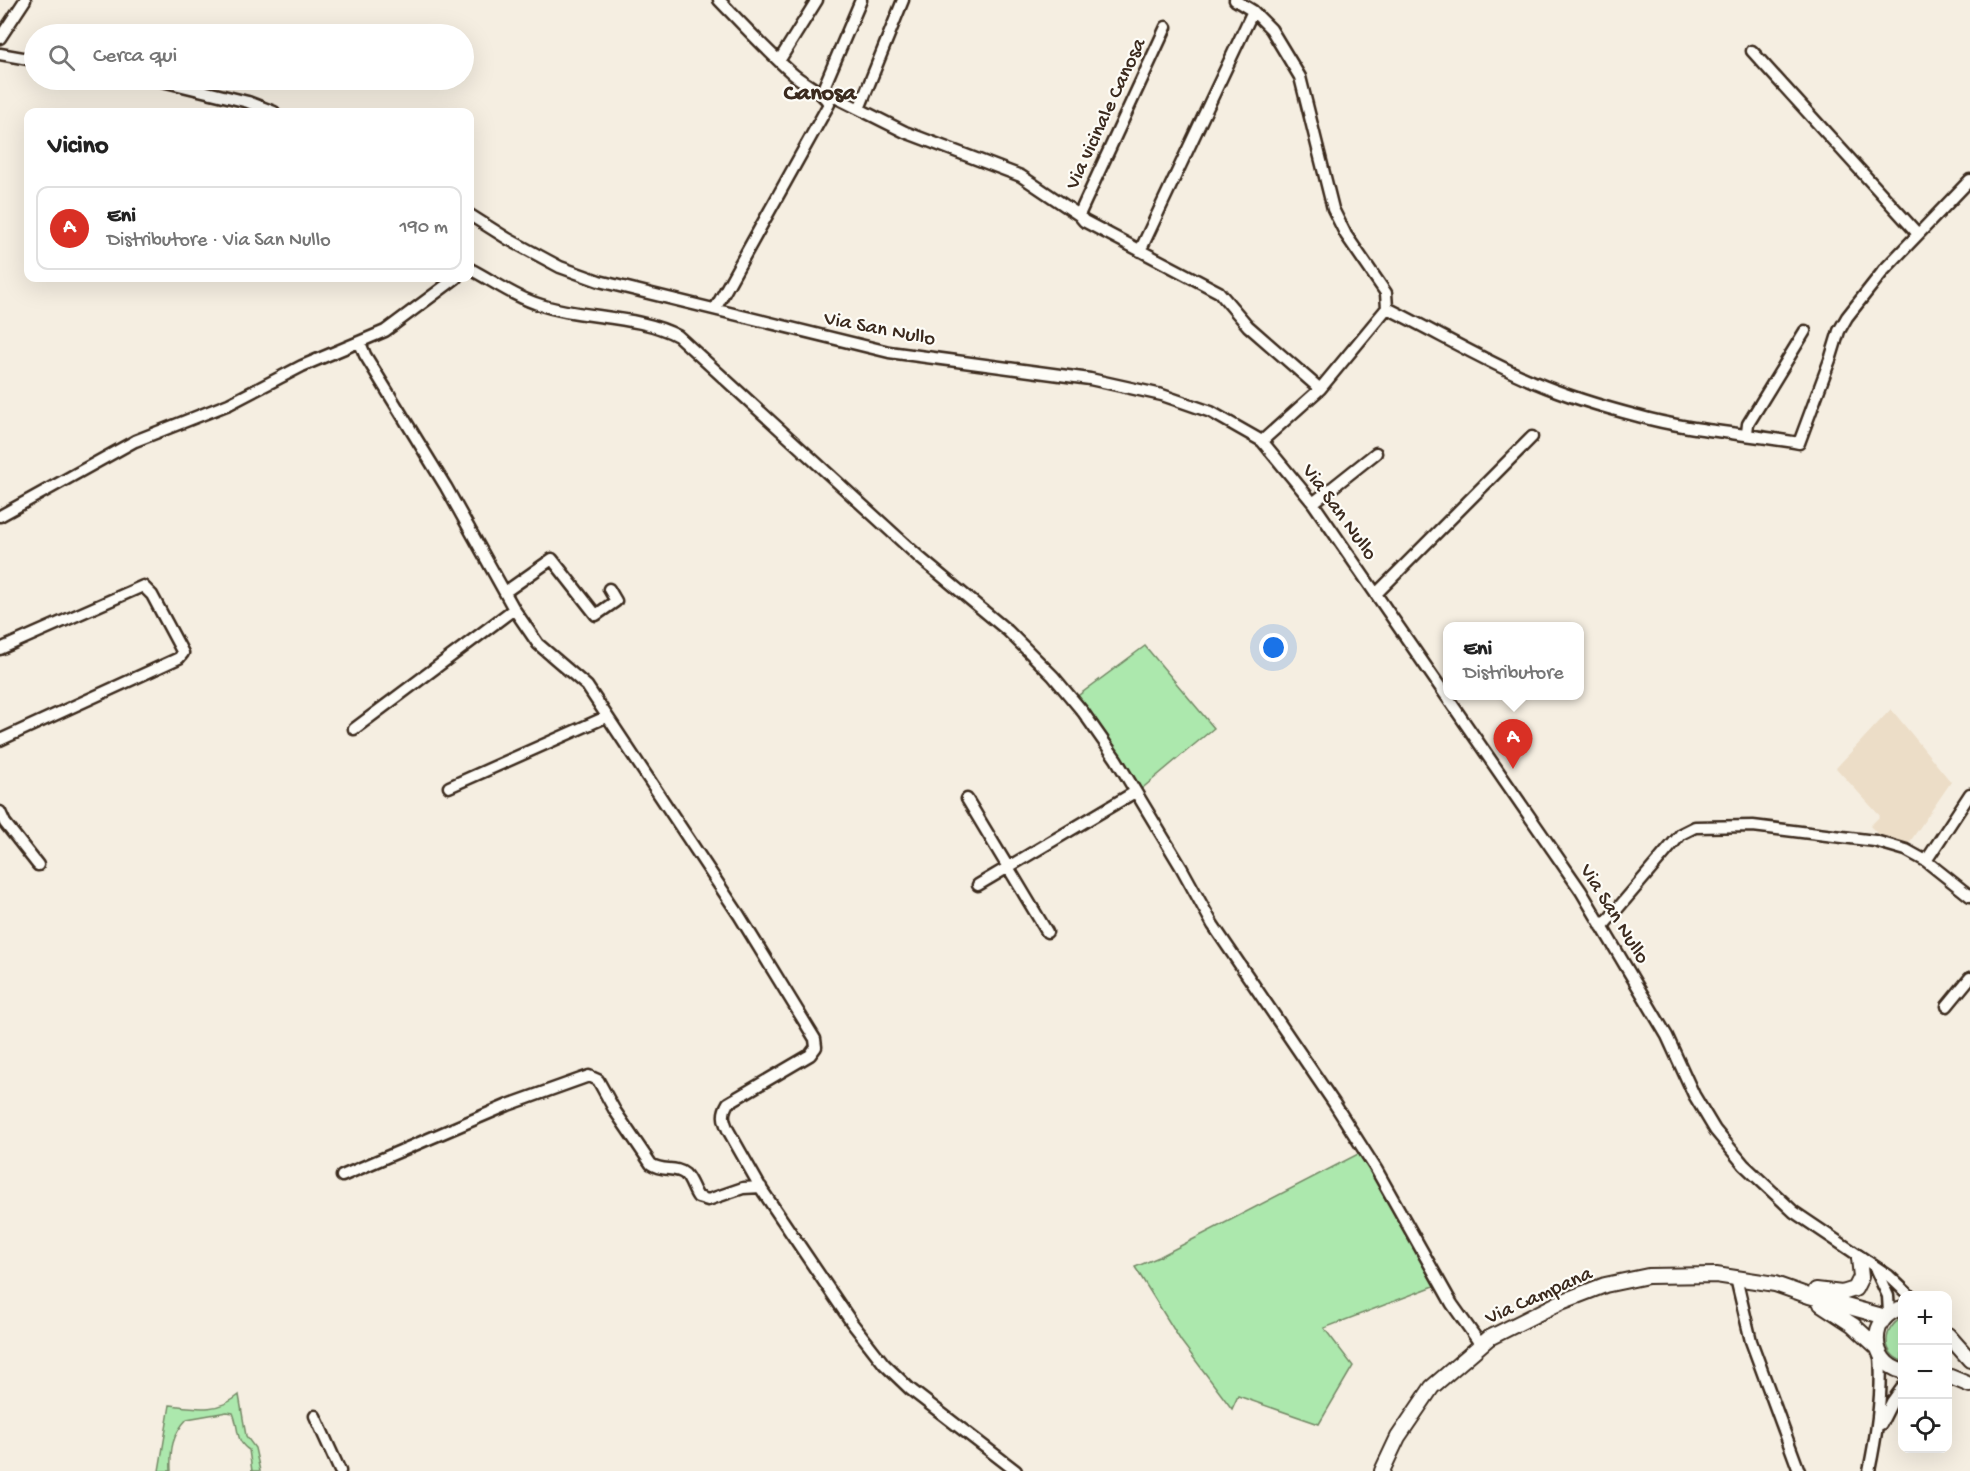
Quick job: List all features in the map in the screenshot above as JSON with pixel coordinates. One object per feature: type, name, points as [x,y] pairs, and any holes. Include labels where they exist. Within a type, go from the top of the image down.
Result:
[{"type":"main road","points":[[1775,1284],[1842,1293],[1855,1289],[1861,1276],[1859,1258]]},
{"type":"main road","name":"Via Campana","points":[[1382,1471],[1398,1437],[1432,1387],[1489,1338],[1561,1302],[1605,1286],[1648,1276],[1716,1275],[1775,1284],[1809,1296],[1892,1313]]},
{"type":"main road","name":"Via Campana","points":[[1809,1296],[1844,1319],[1878,1351],[1887,1364],[1898,1369]]},
{"type":"main road","points":[[1878,1351],[1878,1328],[1892,1313]]},
{"type":"main road","points":[[1952,1340],[1970,1360]]},
{"type":"main road","points":[[1952,1378],[1970,1385]]},
{"type":"street","points":[[0,38],[25,0]]},
{"type":"street","points":[[715,309],[828,108],[828,100],[803,83],[779,61],[719,0]]},
{"type":"street","points":[[779,61],[817,0]]},
{"type":"street","points":[[821,94],[861,0]]},
{"type":"street","points":[[859,109],[903,0]]},
{"type":"street","points":[[1235,0],[1253,11],[1271,29],[1300,77],[1333,209],[1346,235],[1386,293],[1387,308],[1320,389],[1262,441]]},
{"type":"street","points":[[1140,251],[1253,11]]},
{"type":"street","name":"Via vicinale Canosa","points":[[1079,215],[1166,27]]},
{"type":"street","points":[[1752,51],[1918,234]]},
{"type":"street","points":[[0,54],[24,58]]},
{"type":"street","points":[[199,90],[264,108]]},
{"type":"street","points":[[821,94],[835,97],[905,132],[1021,176],[1084,220],[1219,292],[1248,326],[1320,389]]},
{"type":"street","points":[[1387,308],[1533,381],[1576,398],[1680,426],[1799,443],[1832,357],[1839,331],[1847,317],[1884,270],[1970,180]]},
{"type":"street","name":"Via San Nullo","points":[[474,218],[560,267],[599,281],[889,352],[1090,379],[1162,395],[1211,412],[1262,441],[1313,503],[1443,691]]},
{"type":"street","points":[[474,270],[534,303],[663,328],[678,336],[911,549],[1034,656],[1083,712],[1116,759],[1213,925],[1364,1150],[1452,1304],[1481,1345]]},
{"type":"street","points":[[0,516],[135,441],[229,404],[302,366],[360,343],[400,321],[451,282]]},
{"type":"street","points":[[1747,434],[1748,424],[1805,331]]},
{"type":"street","points":[[360,343],[364,355],[446,487],[514,609],[538,644],[587,686],[757,944],[815,1039],[816,1047],[810,1055],[728,1103],[724,1110],[723,1119],[728,1130],[761,1187],[852,1323],[884,1364],[910,1389],[1016,1471]]},
{"type":"street","points":[[1376,594],[1532,437]]},
{"type":"street","points":[[1313,503],[1376,453]]},
{"type":"street","points":[[505,592],[552,559],[596,615],[616,601],[609,588]]},
{"type":"street","points":[[0,649],[143,586],[152,595],[183,653],[169,663],[0,740]]},
{"type":"street","points":[[354,729],[514,609]]},
{"type":"street","name":"Via San Nullo","points":[[1449,700],[1581,891],[1667,1036],[1694,1095],[1715,1130],[1744,1165],[1794,1212],[1859,1258],[1889,1276],[1905,1291]]},
{"type":"street","points":[[449,787],[606,717]]},
{"type":"street","points":[[978,885],[1135,792]]},
{"type":"street","points":[[1926,861],[1970,794]]},
{"type":"street","points":[[967,799],[1047,932]]},
{"type":"street","points":[[0,812],[5,823],[38,865]]},
{"type":"street","points":[[1602,927],[1682,834],[1695,827],[1753,826],[1875,841],[1906,850],[1926,861],[1970,896]]},
{"type":"street","points":[[1947,1006],[1970,978]]},
{"type":"street","points":[[342,1176],[508,1105],[589,1076],[598,1080],[615,1111],[651,1164],[656,1168],[676,1170],[685,1174],[698,1197],[708,1200],[742,1188],[761,1187]]},
{"type":"street","name":"Via San Nullo","points":[[1874,1268],[1888,1296],[1892,1313]]},
{"type":"street","points":[[1736,1278],[1751,1341],[1798,1471]]},
{"type":"street","points":[[1869,1471],[1881,1392],[1878,1351]]},
{"type":"street","points":[[1876,1436],[1898,1394]]},
{"type":"street","points":[[315,1416],[339,1471]]},
{"type":"shaded area","points":[[1891,709],[1951,782],[1907,846],[1883,839],[1870,826],[1880,816],[1836,768]]},
{"type":"green space","points":[[1145,646],[1214,728],[1139,791],[1075,698]]},
{"type":"green space","points":[[1360,1153],[1434,1286],[1324,1328],[1353,1366],[1319,1424],[1238,1396],[1232,1409],[1181,1341],[1135,1267],[1159,1257]]},
{"type":"green space","points":[[1898,1321],[1898,1359],[1890,1352],[1887,1340]]},
{"type":"green space","points":[[239,1395],[246,1436],[255,1448],[260,1471],[252,1471],[249,1450],[241,1443],[233,1413],[227,1412],[187,1419],[173,1443],[171,1471],[159,1471],[170,1405],[215,1407]]},
{"type":"place","name":"Eni","points":[[1513,769]]},
{"type":"district","name":"Canosa","points":[[820,91]]}]
